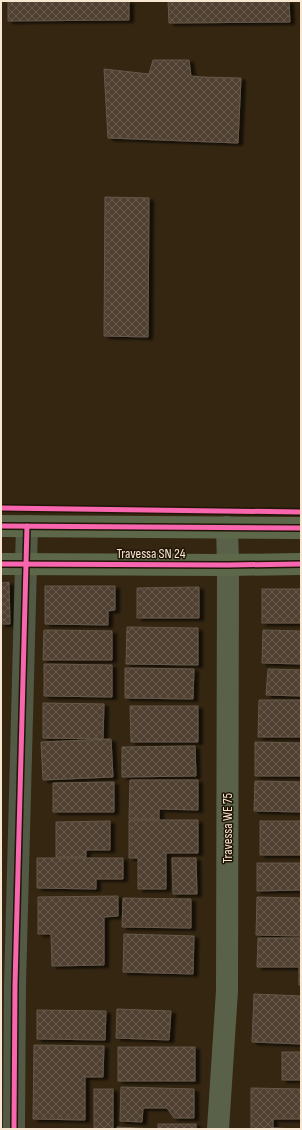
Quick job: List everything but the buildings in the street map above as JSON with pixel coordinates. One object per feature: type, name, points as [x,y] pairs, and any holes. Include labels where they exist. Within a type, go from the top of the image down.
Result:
[{"type":"main road","name":"Travessa SN 24","points":[[1,526],[301,528]]},
{"type":"main road","name":"Travessa SN 24","points":[[1,564],[301,564]]},
{"type":"street","points":[[14,1129],[15,985],[27,526]]},
{"type":"street","name":"Travessa WE 75","points":[[218,1129],[226,991],[228,565],[226,527]]},
{"type":"cycle path","points":[[1,508],[301,512]]},
{"type":"cycle path","points":[[1,526],[301,528]]},
{"type":"cycle path","points":[[14,1129],[15,985],[27,526]]},
{"type":"cycle path","points":[[1,564],[301,564]]}]
